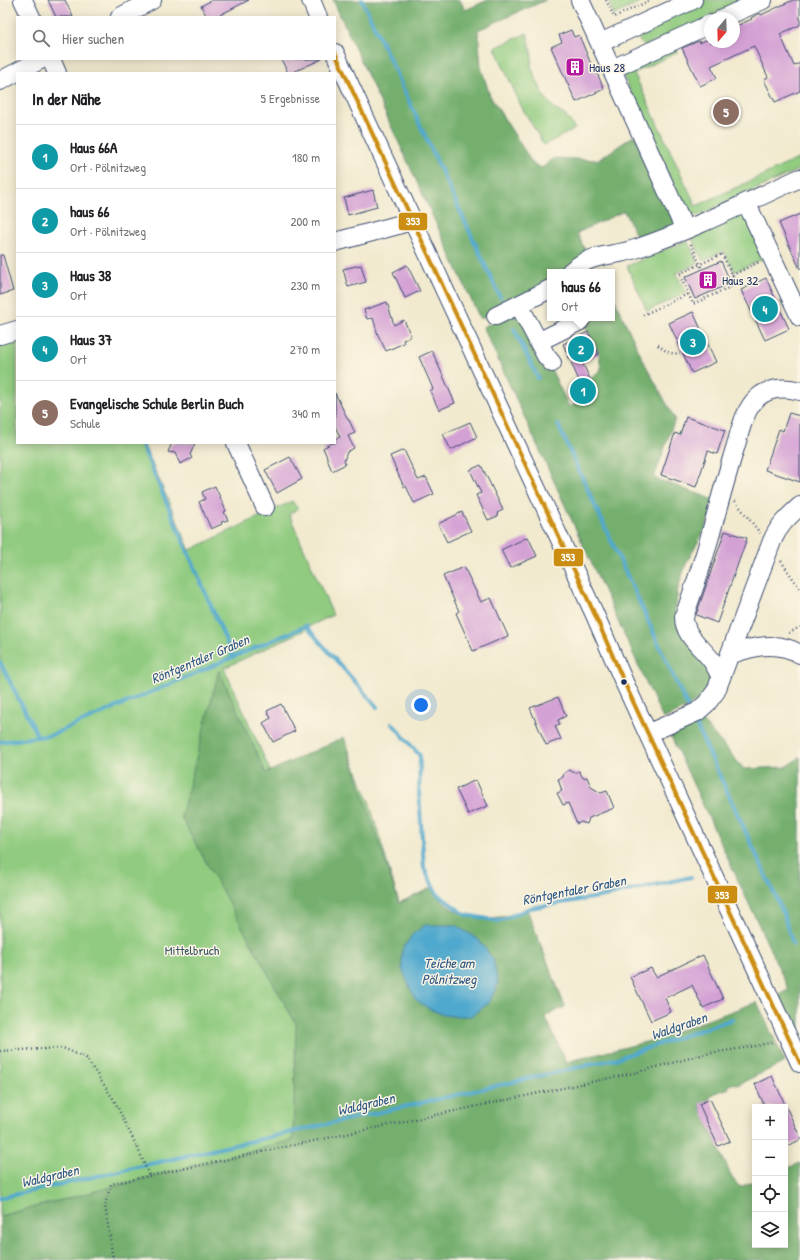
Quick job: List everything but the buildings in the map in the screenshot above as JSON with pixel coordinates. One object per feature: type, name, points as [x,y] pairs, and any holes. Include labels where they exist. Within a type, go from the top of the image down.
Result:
[{"type":"street","points":[[24,0],[31,16]]},
{"type":"street","points":[[122,16],[152,0]]},
{"type":"street","points":[[310,0],[318,16]]},
{"type":"street","points":[[580,0],[684,230]]},
{"type":"street","points":[[600,43],[693,0]]},
{"type":"street","points":[[736,12],[763,0]]},
{"type":"street","points":[[612,69],[704,27]]},
{"type":"street","points":[[336,55],[800,1063]]},
{"type":"street","points":[[17,72],[40,60]]},
{"type":"street","points":[[51,60],[57,72]]},
{"type":"street","points":[[0,81],[16,73]]},
{"type":"street","points":[[573,269],[588,260],[600,256],[637,249],[684,230],[800,178]]},
{"type":"street","points":[[746,202],[800,317]]},
{"type":"street","points":[[336,242],[412,220]]},
{"type":"street","points":[[496,316],[547,290]]},
{"type":"street","points":[[518,305],[546,356],[552,364]]},
{"type":"street","points":[[538,342],[580,321]]},
{"type":"street","points":[[0,335],[16,330]]},
{"type":"street","points":[[722,678],[713,662],[687,631],[684,624],[684,617],[706,549],[745,416],[757,398],[766,392],[776,389],[790,388],[800,391]]},
{"type":"street","points":[[236,444],[266,507]]},
{"type":"street","points":[[649,733],[697,712],[716,691],[772,541],[778,528],[800,506]]},
{"type":"street","points":[[730,655],[744,650],[768,646],[783,647],[800,654]]},
{"type":"path","points":[[606,0],[614,17],[651,0]]},
{"type":"path","points":[[684,230],[702,269]]},
{"type":"path","points":[[722,254],[737,284],[693,304],[679,274],[700,264],[722,254]]},
{"type":"path","points":[[732,275],[772,257]]},
{"type":"path","points":[[644,315],[688,294]]},
{"type":"path","points":[[658,345],[671,353],[680,353]]},
{"type":"path","points":[[113,1260],[105,1204],[111,1184],[638,1072],[705,1054],[756,1046],[788,1038]]},
{"type":"path","points":[[0,1051],[63,1048],[86,1058],[114,1100],[139,1151],[149,1176]]},
{"type":"green space","points":[[333,0],[460,0],[465,10],[488,0],[546,0],[478,30],[481,67],[490,96],[533,164],[542,168],[554,158],[598,160],[635,135],[677,222],[671,230],[640,244],[624,211],[577,233],[588,256],[568,269],[547,269],[547,286],[480,319]]},
{"type":"green space","points":[[608,0],[646,0],[614,15]]},
{"type":"green space","points":[[700,0],[752,0],[726,12],[704,12],[704,22],[644,46],[640,42],[637,34]]},
{"type":"green space","points":[[527,33],[532,55],[531,67],[544,96],[555,109],[567,117],[575,129],[544,145],[521,106],[495,48]]},
{"type":"green space","points":[[675,46],[678,52],[634,73],[696,206],[800,158],[800,169],[700,215],[693,215],[685,211],[623,75],[624,72]]},
{"type":"green space","points":[[745,213],[767,257],[734,272],[724,251],[703,261],[692,239],[693,237]]},
{"type":"green space","points":[[685,241],[688,242],[698,263],[676,273],[686,293],[647,311],[627,266]]},
{"type":"green space","points":[[615,300],[643,360],[675,419],[654,478],[715,500],[706,528],[686,564],[678,588],[675,613],[686,635],[712,675],[710,684],[706,691],[694,703],[687,708],[663,719],[483,327],[517,311],[550,367],[569,407],[597,394],[590,378],[601,370],[599,354],[582,321],[615,321]]},
{"type":"green space","name":"Mittelbruch","points":[[16,333],[16,444],[143,444],[190,550],[292,501],[298,509],[289,514],[333,615],[303,631],[224,668],[273,777],[346,743],[369,801],[399,903],[431,888],[440,900],[451,908],[462,914],[474,917],[500,917],[527,910],[565,1007],[545,1016],[566,1062],[294,1123],[293,1141],[0,1216],[0,338]]},
{"type":"green space","points":[[219,670],[266,773],[344,737],[399,903],[431,888],[440,900],[451,908],[462,914],[474,917],[500,917],[527,910],[565,1007],[545,1016],[566,1062],[650,1041],[757,1002],[785,1062],[737,1085],[735,1083],[728,1086],[729,1088],[710,1095],[710,1099],[699,1104],[732,1178],[740,1187],[752,1182],[752,1248],[788,1248],[788,1168],[800,1163],[800,1260],[0,1260],[0,1216],[293,1140],[296,1024],[181,817]]},
{"type":"green space","points":[[698,716],[744,769],[786,767],[800,757],[800,1047],[777,995],[789,990],[668,730]]},
{"type":"water","name":"Teiche am Pölnitzweg","points":[[425,925],[455,925],[479,940],[493,959],[498,983],[489,1003],[471,1016],[449,1016],[431,1010],[415,999],[402,969],[402,950],[413,934]]},
{"type":"waterway","points":[[362,0],[500,297]]},
{"type":"waterway","points":[[514,329],[538,378]]},
{"type":"waterway","points":[[558,425],[689,710]]},
{"type":"waterway","points":[[141,444],[233,657]]},
{"type":"waterway","name":"Röntgentaler Graben","points":[[0,742],[51,735],[306,626],[377,707]]},
{"type":"waterway","points":[[0,662],[38,737]]},
{"type":"waterway","points":[[693,718],[782,910],[793,944]]},
{"type":"waterway","name":"Röntgentaler Graben","points":[[392,723],[420,756],[419,794],[424,868],[437,894],[466,915],[499,921],[530,908],[605,896],[691,877]]},
{"type":"waterway","name":"Waldgraben","points":[[0,1198],[615,1059],[733,1019]]},
{"type":"transit line","name":"353","points":[[336,55],[800,1063]]},
{"type":"place","name":"Haus 28","points":[[575,67]]},
{"type":"place","name":"Evangelische Schule Berlin Buch","points":[[726,112]]},
{"type":"place","name":"Haus 32","points":[[708,280]]},
{"type":"place","name":"Haus 37","points":[[765,309]]},
{"type":"place","name":"Haus 38","points":[[693,342]]},
{"type":"place","name":"haus 66","points":[[581,349]]},
{"type":"place","name":"Haus 66A","points":[[583,391]]}]
